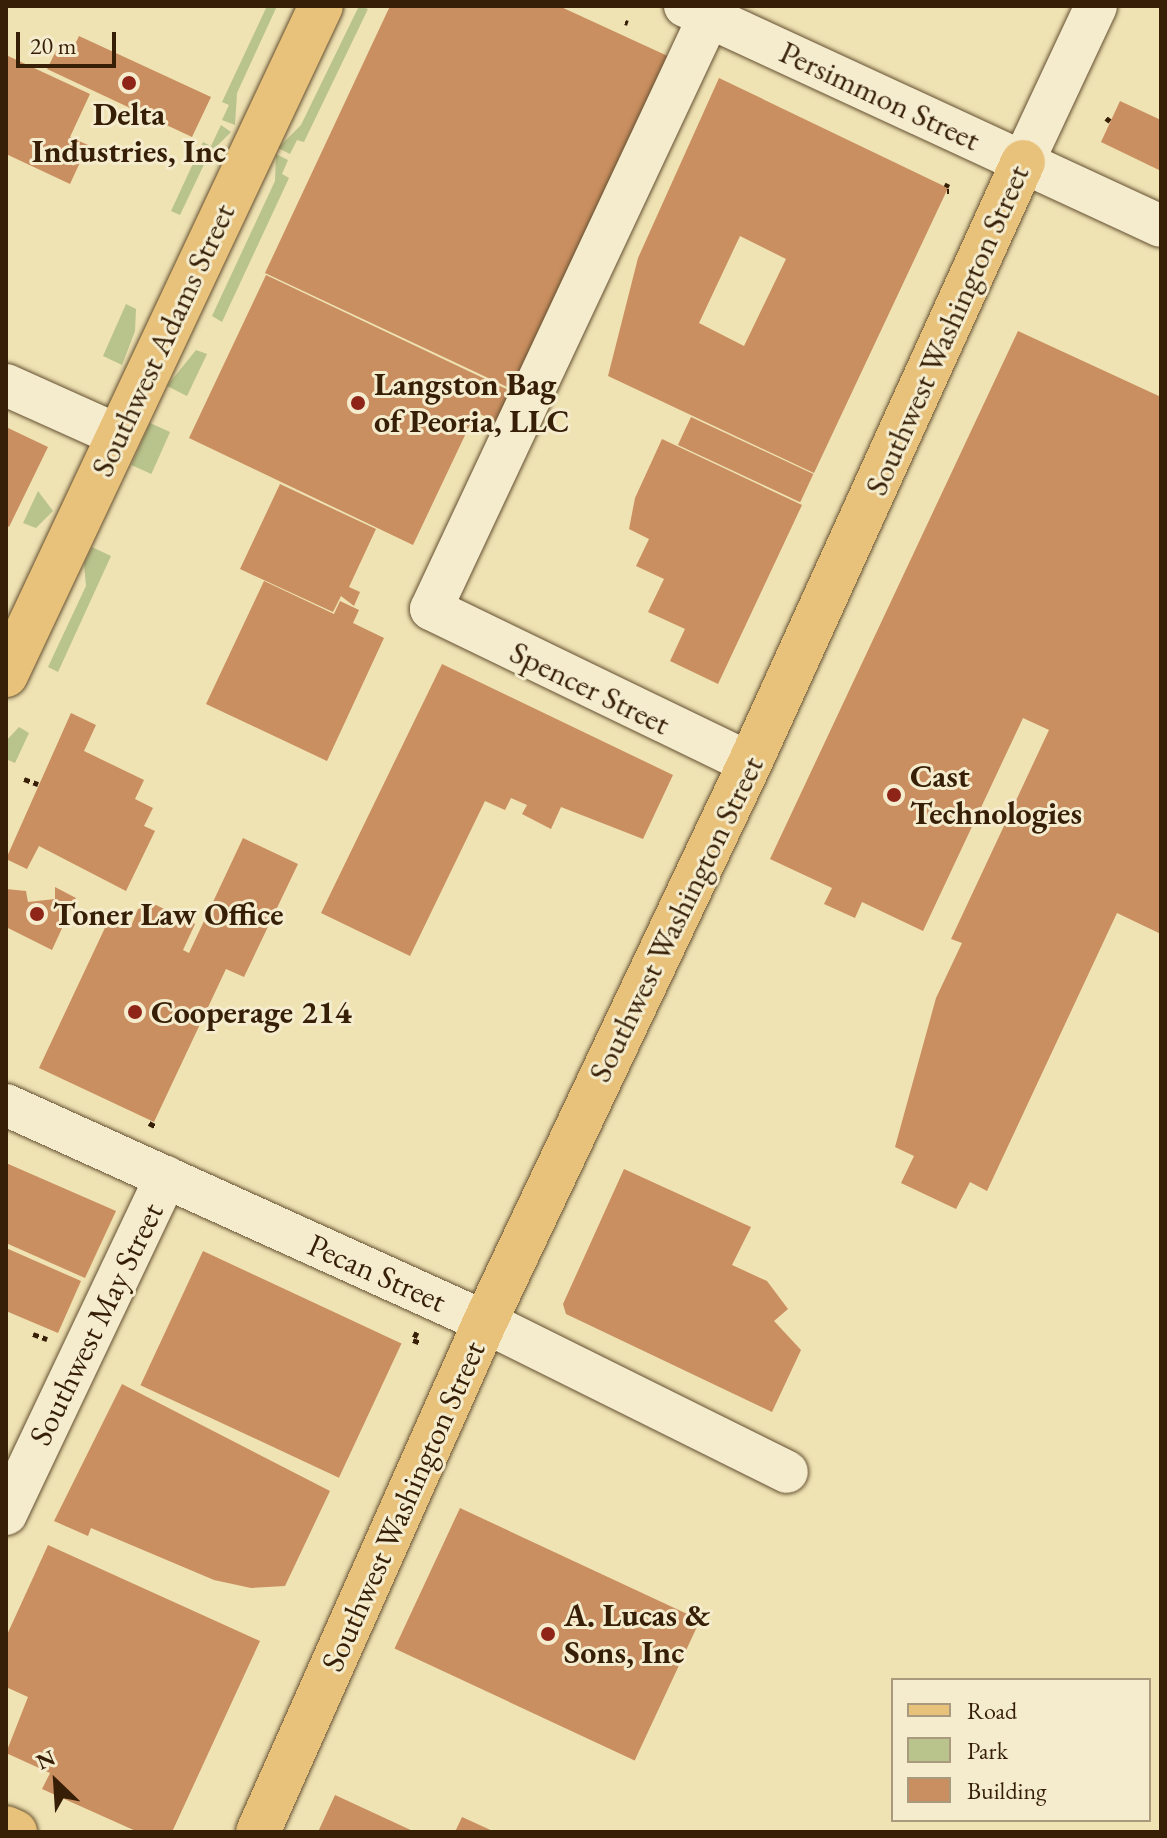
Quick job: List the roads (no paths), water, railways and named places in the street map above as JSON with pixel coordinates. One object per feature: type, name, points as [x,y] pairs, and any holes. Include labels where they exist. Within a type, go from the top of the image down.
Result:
[{"type":"main road","name":"Southwest Adams Street","points":[[6,675],[321,6]]},
{"type":"main road","name":"Southwest Washington Street","points":[[258,1832],[485,1322],[750,763],[1023,162]]},
{"type":"main road","points":[[6,1828],[15,1832]]},
{"type":"street","name":"Southwest Washington Street","points":[[1023,162],[1096,6]]},
{"type":"street","name":"Persimmon Street","points":[[703,10],[1161,226]]},
{"type":"street","name":"Spencer Street","points":[[703,10],[431,609],[750,763]]},
{"type":"street","points":[[6,385],[117,435]]},
{"type":"street","name":"Pecan Street","points":[[6,1105],[485,1322],[787,1472]]},
{"type":"street","name":"Southwest May Street","points":[[6,1514],[166,1177]]},
{"type":"place","name":"Delta Industries, Inc","points":[[129,83]]},
{"type":"place","name":"Langston Bag of Peoria, LLC","points":[[358,403]]},
{"type":"place","name":"Cast Technologies","points":[[894,795]]},
{"type":"place","name":"Toner Law Office","points":[[37,914]]},
{"type":"place","name":"Cooperage 214","points":[[135,1012]]},
{"type":"place","name":"A. Lucas & Sons, Inc","points":[[548,1634]]}]
